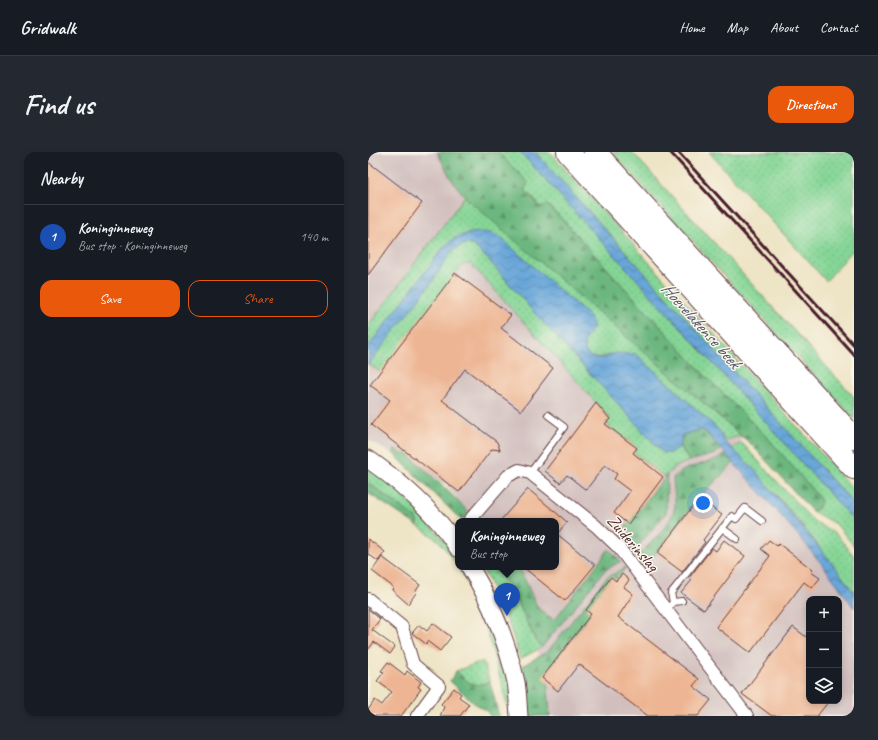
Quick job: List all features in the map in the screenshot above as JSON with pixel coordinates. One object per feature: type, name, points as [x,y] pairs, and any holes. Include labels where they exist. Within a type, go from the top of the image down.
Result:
[{"type":"highway","points":[[568,152],[854,468]]},
{"type":"highway","points":[[595,152],[854,438]]},
{"type":"main road","points":[[368,459],[392,476],[455,538]]},
{"type":"main road","points":[[472,570],[503,637],[516,683],[519,716]]},
{"type":"street","points":[[472,518],[508,476],[519,470],[530,473]]},
{"type":"street","name":"Zuiderinslag","points":[[530,473],[609,537],[670,606],[747,716]]},
{"type":"street","points":[[368,598],[402,627],[413,664],[439,686],[417,716]]},
{"type":"lane","points":[[530,473],[564,427],[548,414]]},
{"type":"lane","points":[[682,601],[670,606],[671,593],[732,516],[736,519],[745,508],[762,521]]},
{"type":"lane","points":[[722,528],[737,539]]},
{"type":"shaded area","points":[[368,152],[486,152],[637,300],[854,593],[854,716],[542,716],[540,659],[502,570],[559,570],[559,518],[471,518],[447,485],[368,440]]},
{"type":"green space","points":[[437,152],[498,152],[528,182],[525,190],[540,207],[547,205],[559,216],[701,371],[768,438],[821,500],[819,508],[812,511],[751,444],[466,198],[451,179]]},
{"type":"green space","points":[[498,152],[520,152],[691,339],[854,521],[854,546],[837,525],[812,511],[816,510],[821,500],[768,438],[701,371],[559,216],[547,205],[541,207],[525,190]]},
{"type":"green space","points":[[535,152],[550,152],[854,490],[854,504]]},
{"type":"green space","points":[[612,152],[632,152],[854,397],[854,419]]},
{"type":"green space","points":[[709,152],[854,152],[854,249],[826,281]]},
{"type":"green space","points":[[465,196],[744,438],[736,437],[724,441],[720,431],[636,354],[619,354],[597,357],[587,355],[584,343],[587,334],[590,331],[469,233],[455,238],[444,247],[368,347],[368,326]]},
{"type":"green space","points":[[464,244],[473,245],[488,259],[539,318],[663,453],[669,453],[680,447],[689,461],[675,467],[664,477],[634,453],[637,448],[606,424],[610,418],[471,264],[460,268],[455,277],[383,374],[368,364],[432,282],[452,251]]},
{"type":"green space","points":[[701,430],[705,431],[721,449],[715,454],[689,461],[680,447],[682,435]]},
{"type":"green space","points":[[742,443],[802,509],[815,522],[836,534],[854,556],[854,593],[796,518],[765,482],[732,448]]},
{"type":"green space","points":[[395,449],[404,455],[406,452],[470,514],[464,518],[459,518],[393,453]]},
{"type":"green space","points":[[725,454],[734,463],[699,498],[644,568],[636,558],[664,528],[673,513],[675,503],[673,478],[678,473],[691,467],[713,461]]},
{"type":"green space","points":[[368,464],[396,486],[455,553],[455,562],[439,541],[418,526],[416,518],[368,483]]},
{"type":"green space","points":[[667,475],[666,513],[632,553],[619,539],[627,524]]},
{"type":"green space","points":[[368,483],[416,518],[418,526],[368,493]]},
{"type":"green space","points":[[609,549],[621,561],[605,570],[542,647],[536,641],[509,584],[494,570],[520,570],[539,609],[554,620]]},
{"type":"green space","points":[[626,567],[547,672],[550,716],[529,716],[526,681],[522,666],[548,651],[606,578]]},
{"type":"green space","points":[[460,570],[466,570],[502,648],[515,716],[510,716],[483,621],[468,584]]},
{"type":"green space","points":[[483,570],[494,570],[509,584],[536,641],[542,647],[520,659],[504,612]]},
{"type":"green space","points":[[483,661],[490,682],[484,684],[471,683],[464,679],[456,671]]},
{"type":"green space","points":[[456,671],[464,679],[471,683],[484,684],[490,682],[499,716],[490,716],[487,711],[474,703],[450,681]]},
{"type":"water","points":[[520,152],[535,152],[854,504],[854,521],[691,339]]},
{"type":"water","points":[[481,232],[492,233],[501,238],[590,317],[594,327],[585,339],[584,347],[587,354],[593,358],[603,358],[615,353],[636,354],[720,431],[724,441],[754,469],[836,568],[854,593],[854,608],[801,539],[705,431],[701,430],[682,435],[680,447],[669,453],[663,453],[539,318],[488,259],[473,245],[464,244],[452,251],[432,282],[368,365],[368,347],[444,247],[461,236]]},
{"type":"building","points":[[368,162],[422,203],[368,275]]},
{"type":"building","points":[[455,273],[511,315],[501,328],[553,368],[521,411],[465,369],[442,400],[497,442],[500,450],[492,449],[459,492],[371,425],[390,400],[370,385]]},
{"type":"building","points":[[596,403],[610,419],[605,424],[637,448],[633,453],[663,477],[628,524],[614,513],[630,491],[614,479],[617,474],[605,465],[586,490],[567,475],[560,483],[545,471]]},
{"type":"building","points":[[528,489],[567,522],[559,532],[559,518],[503,518]]},
{"type":"building","points":[[699,498],[722,515],[703,540],[705,542],[682,572],[657,553]]},
{"type":"building","points":[[559,536],[595,565],[565,601],[527,570],[559,570]]},
{"type":"building","points":[[368,539],[385,552],[378,561],[368,554]]},
{"type":"building","points":[[724,540],[745,556],[704,610],[681,593],[692,580],[689,578],[712,548],[716,551]]},
{"type":"building","points":[[769,540],[777,546],[779,544],[813,570],[811,572],[820,578],[812,588],[804,582],[750,653],[716,627],[770,556],[761,549]]},
{"type":"building","points":[[382,557],[420,585],[408,604],[392,590],[393,587],[372,571]]},
{"type":"building","points":[[622,574],[629,580],[624,587],[633,594],[618,617],[699,679],[693,686],[711,700],[698,716],[648,716],[579,664],[558,691],[542,678],[591,614],[586,610],[611,577],[616,581]]},
{"type":"building","points":[[368,609],[380,619],[372,630],[395,647],[390,654],[374,642],[368,650]]},
{"type":"building","points":[[433,623],[451,637],[440,651],[427,641],[426,644],[412,633],[419,625],[427,631]]},
{"type":"building","points":[[793,627],[806,637],[806,704],[827,704],[817,716],[772,716],[742,694]]},
{"type":"building","points":[[388,662],[405,675],[407,671],[421,682],[418,687],[421,689],[401,716],[368,716],[368,710],[375,700],[382,705],[392,692],[377,681],[384,672],[381,671]]},
{"type":"building","points":[[454,688],[461,694],[459,697],[469,704],[460,716],[440,716],[444,707],[441,704]]},
{"type":"railway","points":[[670,152],[854,355]]},
{"type":"railway","points":[[678,152],[854,345]]},
{"type":"place","name":"Koninginneweg","points":[[507,616]]},
{"type":"water label","name":"Hoevelakense beek","points":[[701,325]]}]
